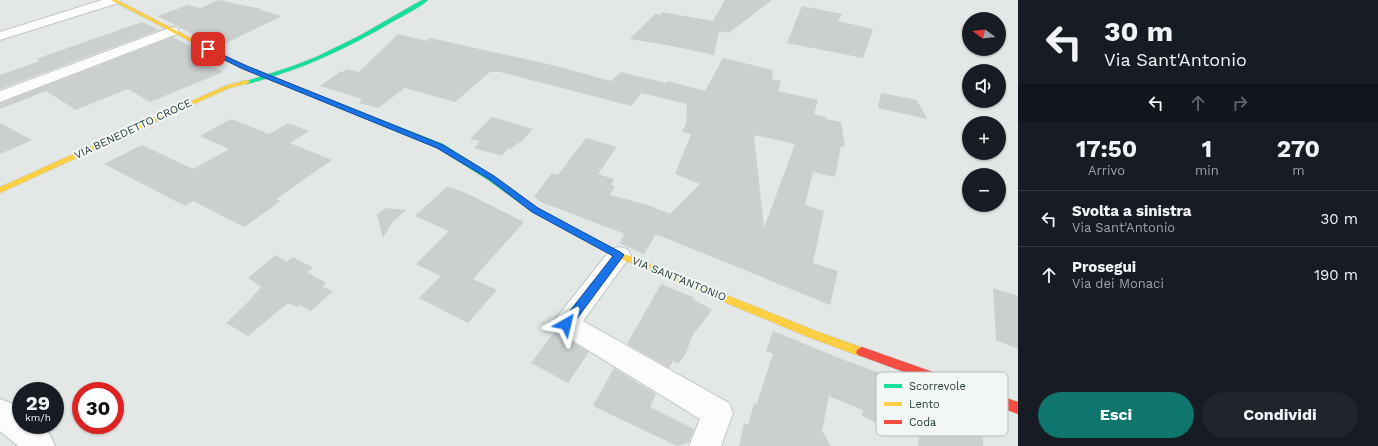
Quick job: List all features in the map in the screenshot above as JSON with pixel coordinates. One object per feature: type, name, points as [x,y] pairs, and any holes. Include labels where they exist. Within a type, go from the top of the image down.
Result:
[{"type":"street","name":"VIA SANT'ANTONIO","points":[[113,0],[245,68],[446,149],[492,178],[535,210],[619,255],[812,334],[918,372]]},
{"type":"street","points":[[0,36],[113,0]]},
{"type":"street","name":"VIA BENEDETTO CROCE","points":[[0,190],[199,98],[227,87],[270,77],[292,70],[340,50],[426,0]]},
{"type":"street","points":[[0,97],[172,31]]},
{"type":"street","points":[[619,255],[566,324],[718,413],[705,446]]},
{"type":"street","name":"VIA SANT'ANTONIO","points":[[1008,404],[1018,408]]},
{"type":"street","points":[[0,413],[25,431],[39,446]]},
{"type":"building","points":[[218,0],[262,9],[259,10],[282,16],[218,47],[157,16],[188,5],[201,8]]},
{"type":"building","points":[[725,0],[772,0],[729,33],[719,31],[714,55],[630,39],[655,14],[661,15],[662,12],[713,21]]},
{"type":"building","points":[[802,6],[842,14],[838,21],[873,29],[863,58],[787,43]]},
{"type":"building","points":[[142,22],[159,30],[0,89],[0,75],[40,61],[36,59]]},
{"type":"building","points":[[398,34],[427,41],[430,38],[552,65],[611,81],[621,72],[666,83],[668,81],[705,91],[723,58],[773,70],[772,79],[781,81],[778,91],[818,100],[814,114],[826,117],[825,119],[841,122],[845,147],[841,146],[835,177],[813,172],[805,205],[824,211],[813,263],[838,271],[830,305],[656,234],[644,254],[619,243],[625,234],[541,202],[534,197],[552,173],[558,175],[586,138],[617,147],[598,174],[614,179],[611,185],[615,186],[610,195],[648,205],[670,214],[700,184],[675,174],[691,134],[682,132],[686,124],[687,104],[641,93],[631,106],[500,72],[490,72],[455,102],[405,88],[378,108],[359,103],[362,99],[320,86],[341,71],[343,72],[347,69],[359,72]],"holes":[[[754,135],[795,144],[764,228]]]},
{"type":"building","points":[[173,37],[204,53],[196,58],[223,72],[150,102],[128,89],[76,110],[46,91],[0,109],[0,103]]},
{"type":"building","points":[[881,93],[917,100],[927,119],[878,108]]},
{"type":"building","points":[[492,117],[533,129],[520,143],[511,149],[508,149],[502,156],[474,148],[480,141],[470,139]]},
{"type":"building","points":[[231,119],[269,134],[288,123],[309,131],[290,143],[332,160],[276,199],[281,201],[244,227],[193,201],[185,206],[104,164],[142,145],[193,169],[229,149],[200,136]]},
{"type":"building","points":[[0,123],[32,140],[0,154]]},
{"type":"building","points":[[448,186],[468,194],[524,222],[473,279],[497,290],[468,323],[419,298],[441,276],[416,264],[449,231],[415,216]]},
{"type":"building","points":[[385,208],[406,210],[392,223],[383,238],[377,215]]},
{"type":"building","points":[[276,255],[287,262],[293,257],[313,268],[307,272],[326,283],[323,287],[333,291],[311,311],[300,305],[298,307],[288,303],[248,336],[226,323],[261,287],[248,278]]},
{"type":"building","points":[[661,284],[695,298],[693,299],[712,310],[692,336],[686,353],[678,364],[673,361],[669,368],[627,344]]},
{"type":"building","points":[[993,288],[1018,296],[1018,349],[996,340]]},
{"type":"building","points":[[555,331],[589,352],[568,383],[531,363]]},
{"type":"building","points":[[773,331],[877,372],[876,372],[876,423],[862,416],[863,410],[829,396],[822,431],[831,446],[739,446],[744,423],[748,425],[754,404],[757,403],[773,354],[766,351]]},
{"type":"building","points":[[614,368],[656,394],[650,407],[694,429],[689,442],[677,446],[593,406]]},
{"type":"building","points":[[919,436],[983,436],[983,446],[918,446]]},
{"type":"traffic: fast","points":[[247,82],[295,67],[340,48],[426,0]]},
{"type":"traffic: fast","points":[[313,95],[440,146],[491,178],[535,210],[561,224]]},
{"type":"traffic: slow","points":[[113,0],[245,68],[313,95]]},
{"type":"traffic: slow","points":[[0,190],[227,87],[247,82]]},
{"type":"traffic: slow","points":[[561,224],[619,255],[812,334],[862,352]]},
{"type":"traffic: jam","points":[[862,352],[918,372]]},
{"type":"traffic: jam","points":[[1008,404],[1018,408]]},
{"type":"route","points":[[208,49],[245,68],[440,146],[492,178],[535,210],[619,255],[566,324]]}]
